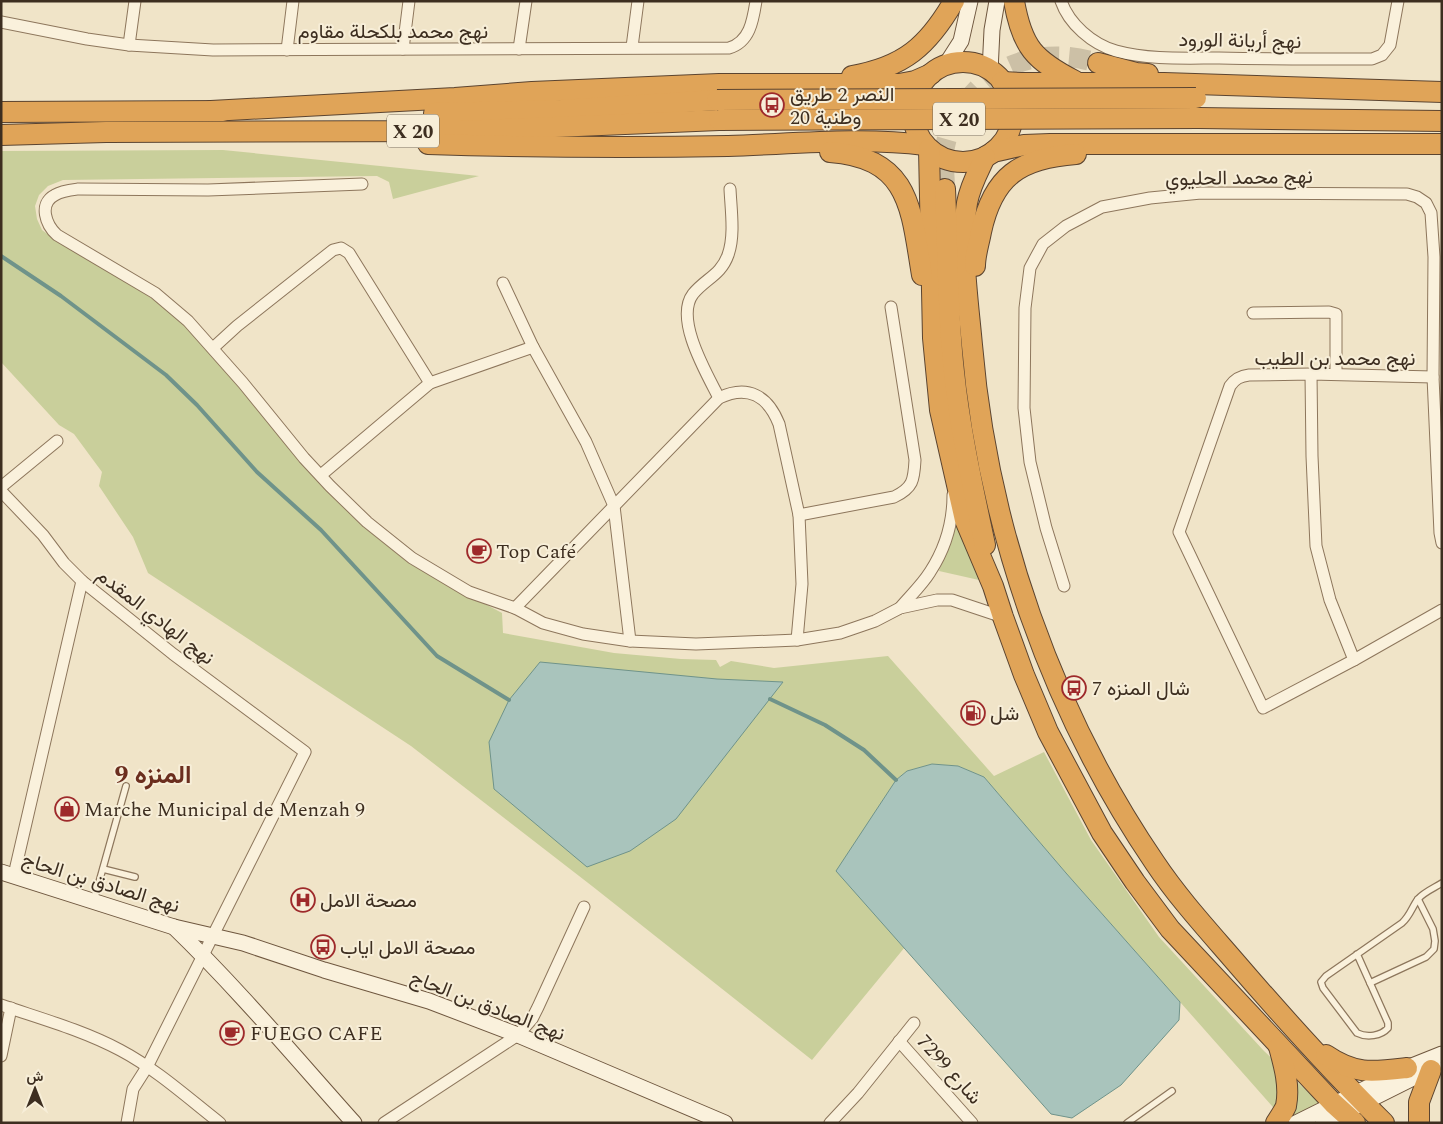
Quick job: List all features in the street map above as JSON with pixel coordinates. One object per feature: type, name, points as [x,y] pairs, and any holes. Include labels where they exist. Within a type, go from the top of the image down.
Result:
[{"type":"highway","points":[[814,83],[874,71],[907,58],[930,37],[943,21],[954,1]]},
{"type":"highway","points":[[1014,1],[1023,38],[1037,57],[1054,70],[1079,83]]},
{"type":"highway","points":[[211,111],[719,84],[899,84],[915,81],[960,62],[976,64],[996,76],[1020,83],[1174,84],[1442,92]]},
{"type":"highway","points":[[1098,63],[1136,73],[1282,78],[1404,91]]},
{"type":"highway","points":[[938,70],[920,86],[914,100],[913,116],[917,131],[927,147],[942,158],[956,162],[971,162],[989,154],[1024,145],[1050,144],[1442,144]]},
{"type":"highway","points":[[996,76],[1010,95],[1013,111],[1011,126],[1004,141],[989,154],[974,180],[967,202],[964,258],[975,383],[988,461],[1007,542],[1032,619],[1076,723],[1099,771],[1126,819],[1156,866],[1297,1034],[1384,1123]]},
{"type":"highway","name":"X 20","points":[[1,135],[106,132],[460,130],[718,110],[1196,98],[1442,105]]},
{"type":"highway","name":"X 20","points":[[1,112],[211,111],[406,113],[551,110],[718,110],[1442,121]]},
{"type":"highway","name":"X 20","points":[[1,116],[105,112]]},
{"type":"highway","points":[[209,131],[410,143],[514,146],[726,146],[896,141],[927,147]]},
{"type":"highway","points":[[1,144],[106,132]]},
{"type":"highway","points":[[971,338],[975,260],[984,219],[992,197],[1000,184],[1014,172],[1025,165],[1059,156],[1229,144]]},
{"type":"highway","points":[[726,146],[842,153],[881,165],[893,176],[902,189],[908,204],[933,338]]},
{"type":"highway","points":[[927,147],[933,338],[940,410],[965,520],[994,586]]},
{"type":"highway","points":[[945,189],[950,320],[954,373],[964,444],[994,586],[1003,617],[1024,675],[1048,732],[1102,833],[1170,929],[1344,1113]]},
{"type":"highway","points":[[1297,1034],[1340,1065],[1358,1071],[1407,1068]]},
{"type":"highway","points":[[1276,1123],[1286,1107],[1287,1085],[1278,1045]]},
{"type":"highway","points":[[1419,1123],[1419,1102],[1438,1062]]},
{"type":"street","points":[[129,45],[135,1]]},
{"type":"street","points":[[287,50],[293,1]]},
{"type":"street","points":[[403,48],[410,1]]},
{"type":"street","points":[[519,49],[526,1]]},
{"type":"street","points":[[632,47],[638,1]]},
{"type":"street","name":"نهج محمد بلكحلة مقاوم","points":[[1,22],[87,40],[129,45],[214,50],[729,48],[738,46],[746,38],[756,1]]},
{"type":"street","points":[[938,70],[961,41],[970,1]]},
{"type":"street","points":[[996,76],[992,30],[997,1]]},
{"type":"street","name":"نهج أريانة الورود","points":[[1061,1],[1064,10],[1077,27],[1092,39],[1114,50],[1153,57],[1294,59],[1372,59],[1382,55],[1390,45],[1398,1]]},
{"type":"street","points":[[362,184],[208,190],[78,189],[54,195],[48,200],[44,210],[50,229],[66,242],[155,293],[188,321],[321,475],[367,522],[412,558],[469,592],[514,608],[543,623],[582,634],[630,641],[696,644],[797,640],[840,633],[875,621],[900,608],[937,600],[952,600],[1003,617]]},
{"type":"street","points":[[720,398],[694,348],[686,313],[688,303],[693,294],[721,270],[729,254],[731,237],[730,190]]},
{"type":"street","name":"نهج محمد الحليوي","points":[[1064,586],[1046,528],[1030,462],[1024,408],[1025,308],[1030,268],[1043,244],[1066,226],[1102,207],[1150,198],[1201,193],[1407,194],[1426,203],[1431,213],[1438,257],[1433,377],[1438,398],[1440,533],[1442,543]]},
{"type":"street","points":[[212,348],[333,250],[341,248],[349,253],[430,383]]},
{"type":"street","points":[[504,283],[533,347],[586,442],[614,506],[630,641]]},
{"type":"street","points":[[799,515],[894,497],[905,492],[912,484],[915,460],[891,307]]},
{"type":"street","points":[[1254,313],[1329,312],[1336,314],[1336,374]]},
{"type":"street","points":[[321,475],[430,383],[533,347]]},
{"type":"street","points":[[1311,374],[1316,546],[1330,600],[1354,660],[1442,610]]},
{"type":"street","name":"نهج محمد بن الطيب","points":[[1354,660],[1263,708],[1179,532],[1230,386],[1234,380],[1249,375],[1311,374],[1433,377]]},
{"type":"street","points":[[514,608],[720,398],[731,392],[742,391],[753,394],[765,401],[774,411],[779,424],[799,515],[802,584],[797,640]]},
{"type":"street","points":[[1,489],[57,441]]},
{"type":"street","points":[[900,608],[930,573],[942,548],[952,519],[953,496],[948,445]]},
{"type":"street","name":"نهج الهادي المقدم","points":[[1,489],[43,535],[64,563],[82,581],[173,654],[306,752],[213,936]]},
{"type":"street","points":[[7,874],[82,581]]},
{"type":"street","name":"نهج الصادق بن الحاج","points":[[7,874],[94,900],[174,927],[213,936],[428,1001],[518,1035],[725,1123]]},
{"type":"street","points":[[384,1123],[518,1035],[532,1019],[538,1008],[584,907]]},
{"type":"street","points":[[174,927],[203,955],[354,1123]]},
{"type":"street","points":[[127,1123],[133,1089],[147,1067],[213,936]]},
{"type":"street","points":[[1,1056],[6,1006],[90,1035],[121,1051],[147,1067],[220,1123]]},
{"type":"street","points":[[830,1123],[858,1093],[914,1023]]},
{"type":"street","name":"شارع 7299","points":[[899,1041],[972,1123]]},
{"type":"street","points":[[1323,1123],[1344,1113],[1359,1098],[1407,1068],[1438,1062]]},
{"type":"street","points":[[1359,1098],[1438,1062]]},
{"type":"street","points":[[1296,1123],[1344,1113]]},
{"type":"lane","points":[[94,900],[126,786]]},
{"type":"lane","points":[[102,869],[135,876]]},
{"type":"lane","points":[[1357,954],[1388,1023],[1388,1028],[1382,1034],[1365,1036],[1354,1030],[1323,988],[1321,982],[1326,976],[1357,954],[1402,923],[1408,918],[1418,899],[1424,893],[1442,883]]},
{"type":"lane","points":[[1370,983],[1426,957],[1434,949],[1433,930],[1418,899]]},
{"type":"lane","points":[[1127,1123],[1172,1091]]},
{"type":"green space","points":[[223,150],[479,176],[393,199],[389,182],[377,176],[63,180],[48,186],[39,195],[35,206],[37,219],[42,230],[61,244],[121,277],[184,321],[306,469],[359,523],[410,564],[502,613],[503,633],[614,653],[716,660],[720,667],[731,661],[774,668],[888,656],[994,776],[1044,752],[1091,840],[1159,937],[1264,1051],[1341,1123],[1287,1123],[1066,873],[984,777],[958,766],[932,764],[907,771],[896,780],[837,871],[905,947],[812,1060],[411,746],[148,573],[133,537],[99,486],[102,472],[74,434],[59,425],[1,362],[1,151]]},
{"type":"green space","points":[[958,521],[979,580],[939,571]]},
{"type":"water","points":[[540,662],[717,679],[783,682],[676,819],[630,851],[587,867],[494,789],[489,742],[509,700]]},
{"type":"water","points":[[932,764],[958,766],[984,777],[1180,1002],[1179,1020],[1121,1085],[1072,1118],[1051,1114],[836,871],[896,780],[907,771]]},
{"type":"waterway","points":[[1,256],[61,296],[166,375],[197,405],[257,472],[321,530],[437,656],[509,700]]},
{"type":"waterway","points":[[770,699],[825,725],[864,750],[896,780]]},
{"type":"tunnel","points":[[945,189],[944,154],[949,131],[972,94],[987,80],[1020,62],[1039,58],[1058,56],[1098,63]]},
{"type":"place","name":"النصر 2 طريق وطنية 20","points":[[772,105]]},
{"type":"place","name":"Top Café","points":[[479,551]]},
{"type":"place","name":"شال المنزه 7","points":[[1074,688]]},
{"type":"place","name":"شل","points":[[973,713]]},
{"type":"place","name":"Marche Municipal de Menzah 9","points":[[67,809]]},
{"type":"place","name":"مصحة الامل","points":[[303,900]]},
{"type":"place","name":"مصحة الامل اياب","points":[[323,947]]},
{"type":"place","name":"FUEGO CAFE","points":[[232,1033]]},
{"type":"district","name":"المنزه 9","points":[[153,774]]}]
